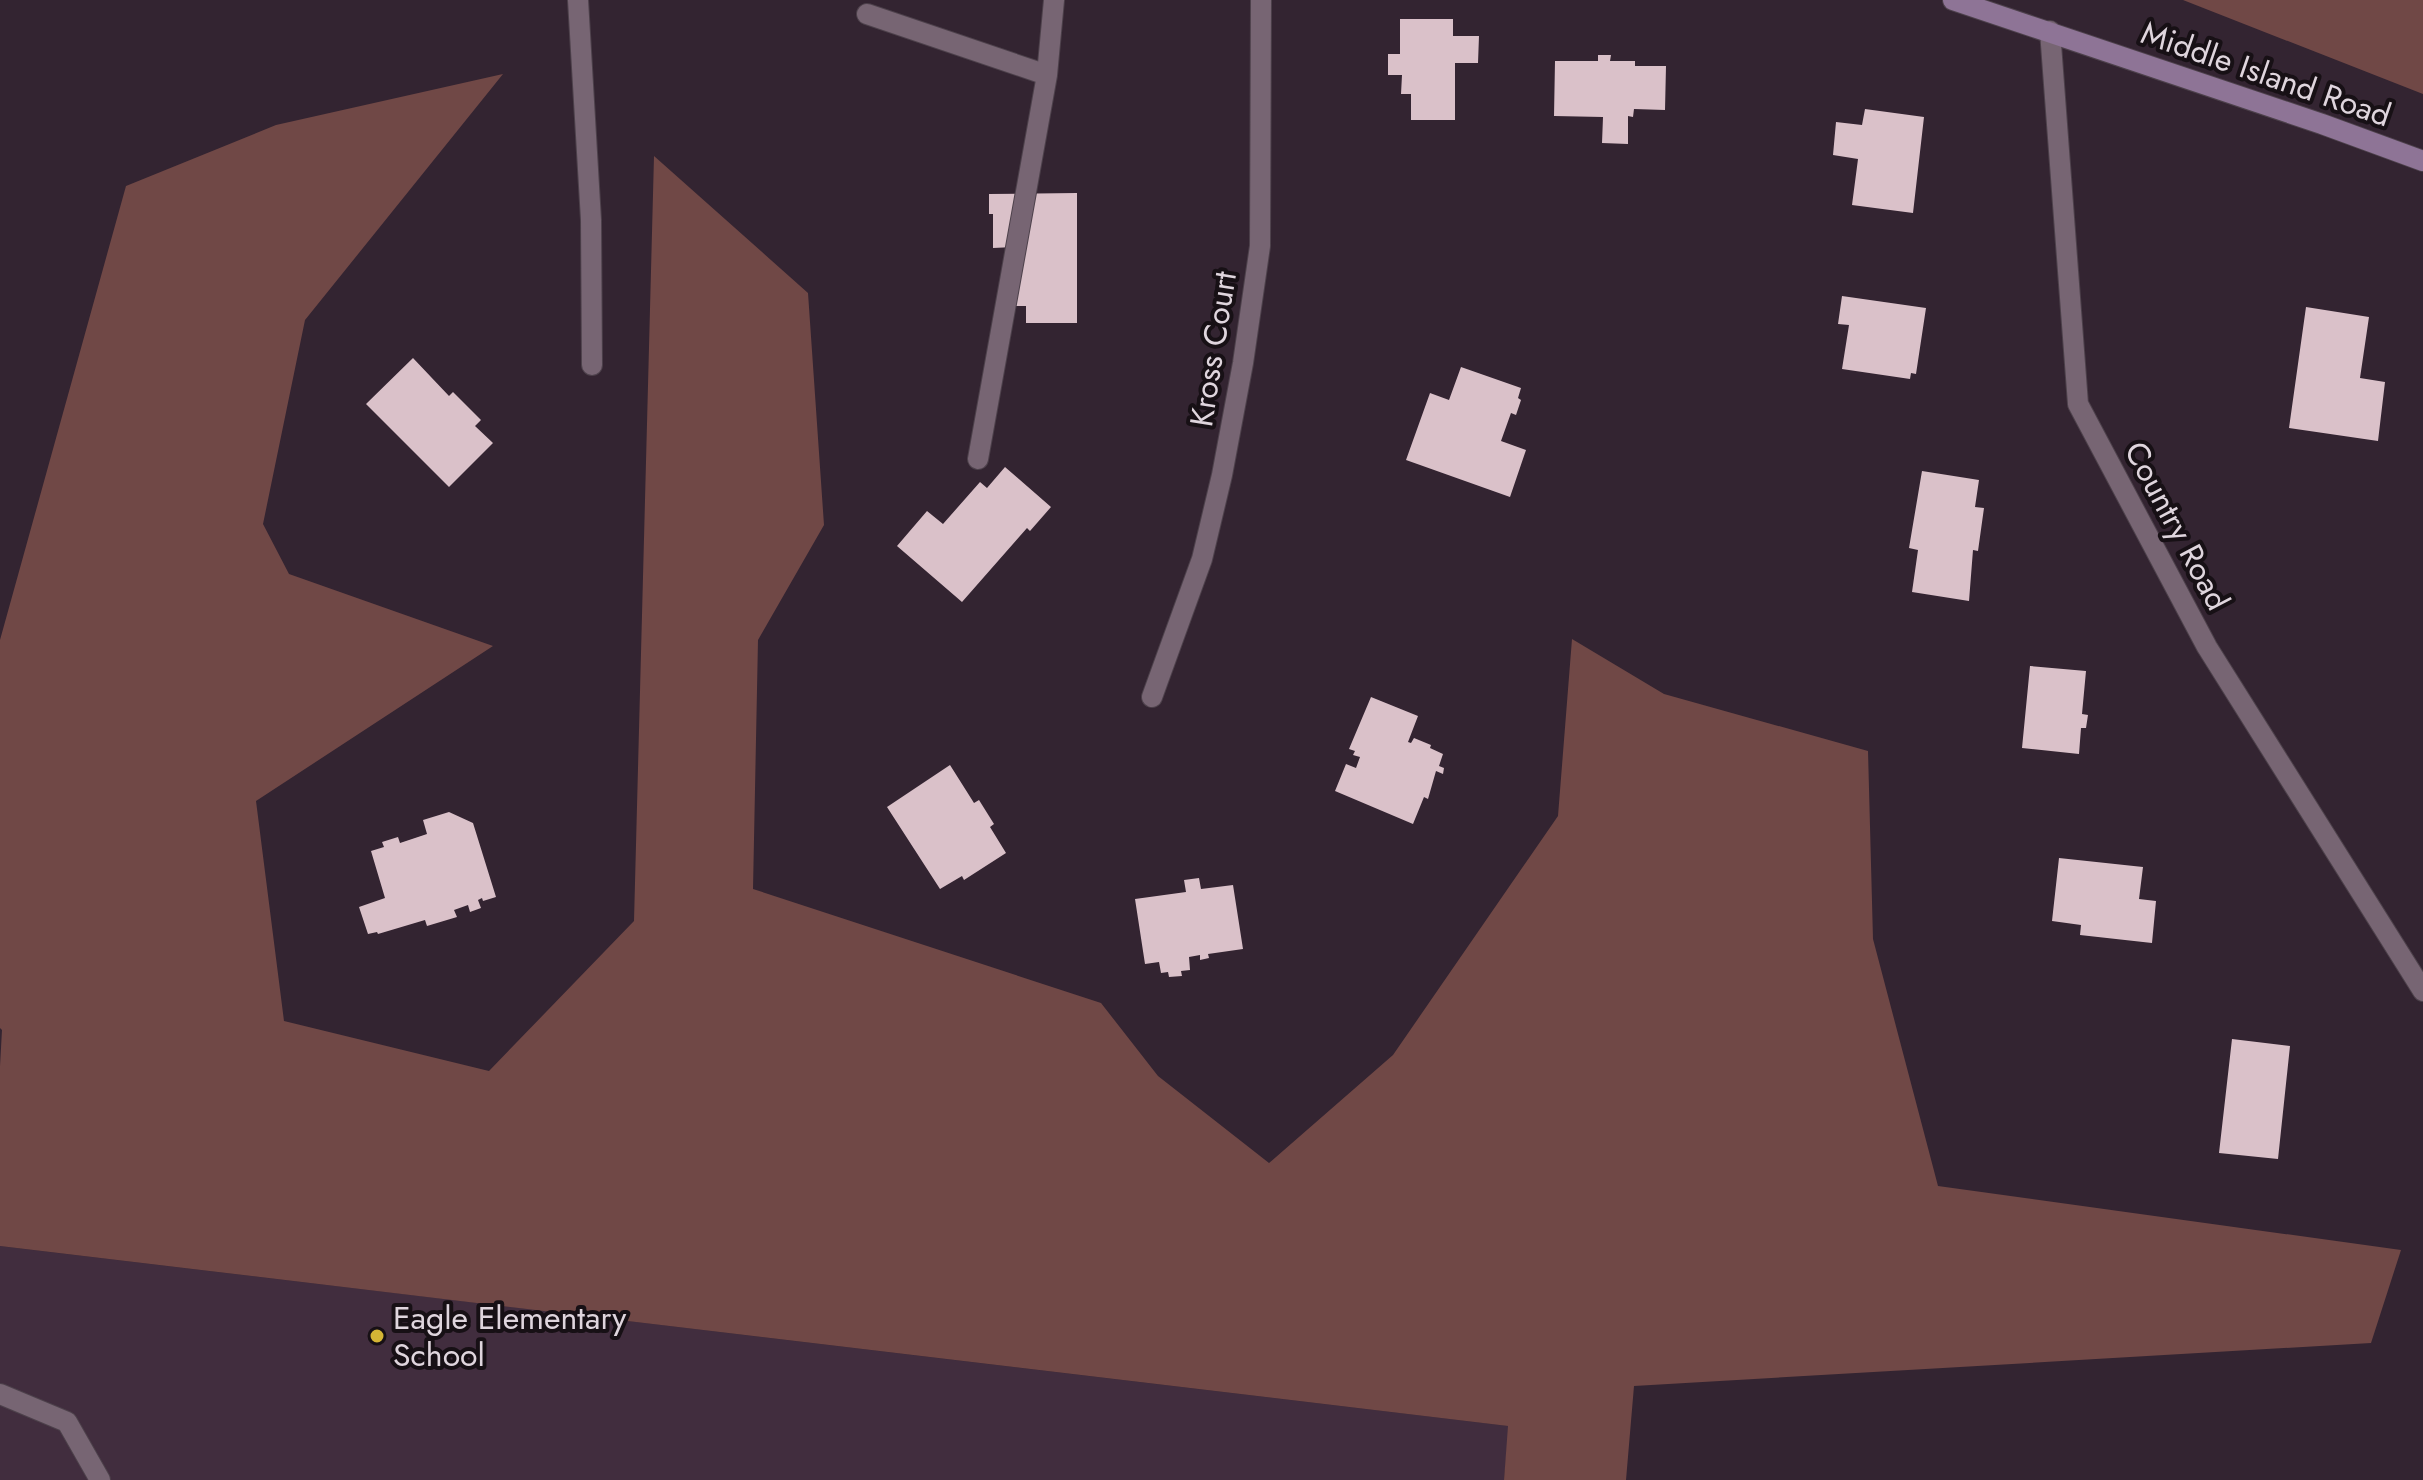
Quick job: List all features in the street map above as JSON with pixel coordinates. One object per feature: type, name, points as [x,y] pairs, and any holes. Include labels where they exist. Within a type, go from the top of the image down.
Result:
[{"type":"street","points":[[578,0],[591,220],[592,365]]},
{"type":"street","points":[[978,459],[1047,75],[1054,0]]},
{"type":"street","name":"Kross Court","points":[[1152,697],[1202,559],[1243,363],[1260,246],[1261,0]]},
{"type":"street","name":"Middle Island Road","points":[[1953,0],[2423,161]]},
{"type":"street","points":[[867,14],[1047,75]]},
{"type":"street","name":"Country Road","points":[[2050,31],[2078,404],[2207,647],[2423,991]]},
{"type":"street","points":[[0,1394],[67,1422],[100,1480]]},
{"type":"shaded area","points":[[2183,0],[2423,0],[2423,94]]},
{"type":"shaded area","points":[[503,74],[305,320],[263,524],[289,574],[493,646],[256,801],[284,1021],[489,1071],[634,921],[654,156],[808,293],[824,525],[758,640],[753,889],[1101,1003],[1158,1076],[1269,1163],[1393,1055],[1558,816],[1572,639],[1664,694],[1868,751],[1873,939],[1938,1186],[2401,1250],[2371,1343],[1634,1386],[1626,1480],[1504,1480],[1508,1426],[0,1246],[0,640],[126,186],[276,125]]},
{"type":"shaded area","name":"Eagle Elementary School","points":[[0,1246],[1509,1426],[1504,1480],[0,1480]]},
{"type":"building","points":[[1400,19],[1453,19],[1453,36],[1479,36],[1478,63],[1455,63],[1455,120],[1411,120],[1411,94],[1401,94],[1402,75],[1388,75],[1388,54],[1400,54]]},
{"type":"building","points":[[1598,55],[1611,55],[1610,61],[1635,61],[1635,66],[1666,66],[1665,110],[1634,109],[1633,117],[1628,116],[1628,144],[1602,143],[1603,117],[1554,116],[1555,61],[1598,61]]},
{"type":"building","points":[[1865,109],[1924,117],[1913,213],[1852,205],[1858,159],[1833,155],[1836,122],[1862,125]]},
{"type":"building","points":[[1077,193],[1077,323],[1026,323],[1026,306],[1015,306],[1014,247],[993,248],[993,214],[989,214],[989,194]]},
{"type":"building","points":[[1842,296],[1926,308],[1916,374],[1911,373],[1910,379],[1842,369],[1849,325],[1838,324]]},
{"type":"building","points":[[2306,307],[2369,317],[2360,378],[2385,382],[2378,441],[2289,428]]},
{"type":"building","points":[[413,358],[449,396],[453,392],[481,420],[475,426],[493,443],[449,487],[366,404]]},
{"type":"building","points":[[1461,367],[1521,388],[1516,415],[1511,413],[1501,441],[1526,450],[1510,497],[1406,460],[1430,393],[1449,400]]},
{"type":"building","points":[[1005,467],[1051,507],[1030,531],[1027,528],[962,602],[897,546],[927,511],[943,524],[980,482],[987,488]]},
{"type":"building","points":[[1922,471],[1979,480],[1975,507],[1984,508],[1978,551],[1973,550],[1969,601],[1912,592],[1918,550],[1909,548]]},
{"type":"building","points":[[2030,666],[2086,671],[2082,714],[2088,715],[2086,728],[2081,728],[2079,754],[2022,748]]},
{"type":"building","points":[[1371,697],[1418,716],[1408,742],[1411,743],[1414,738],[1443,754],[1439,766],[1444,768],[1443,774],[1436,771],[1428,799],[1424,797],[1413,824],[1335,791],[1346,764],[1356,768],[1360,757],[1353,755],[1355,751],[1349,749]]},
{"type":"building","points":[[950,765],[974,803],[979,800],[994,824],[990,827],[1006,853],[964,880],[962,876],[940,889],[887,807]]},
{"type":"building","points":[[449,812],[473,823],[496,897],[483,901],[482,898],[478,900],[481,908],[470,912],[468,905],[454,910],[457,917],[427,926],[425,920],[368,934],[359,907],[385,898],[371,851],[384,847],[382,842],[398,837],[400,843],[427,834],[423,820]]},
{"type":"building","points":[[2059,858],[2143,867],[2139,899],[2156,901],[2152,943],[2080,935],[2081,925],[2052,921]]},
{"type":"building","points":[[1199,878],[1201,889],[1233,885],[1243,949],[1208,954],[1209,958],[1200,960],[1200,955],[1189,957],[1190,970],[1181,971],[1182,976],[1169,977],[1168,972],[1161,973],[1159,962],[1145,964],[1135,899],[1186,892],[1184,880]]},
{"type":"building","points":[[2232,1039],[2290,1046],[2278,1159],[2219,1153]]},
{"type":"place","name":"Eagle Elementary School","points":[[377,1336]]}]
